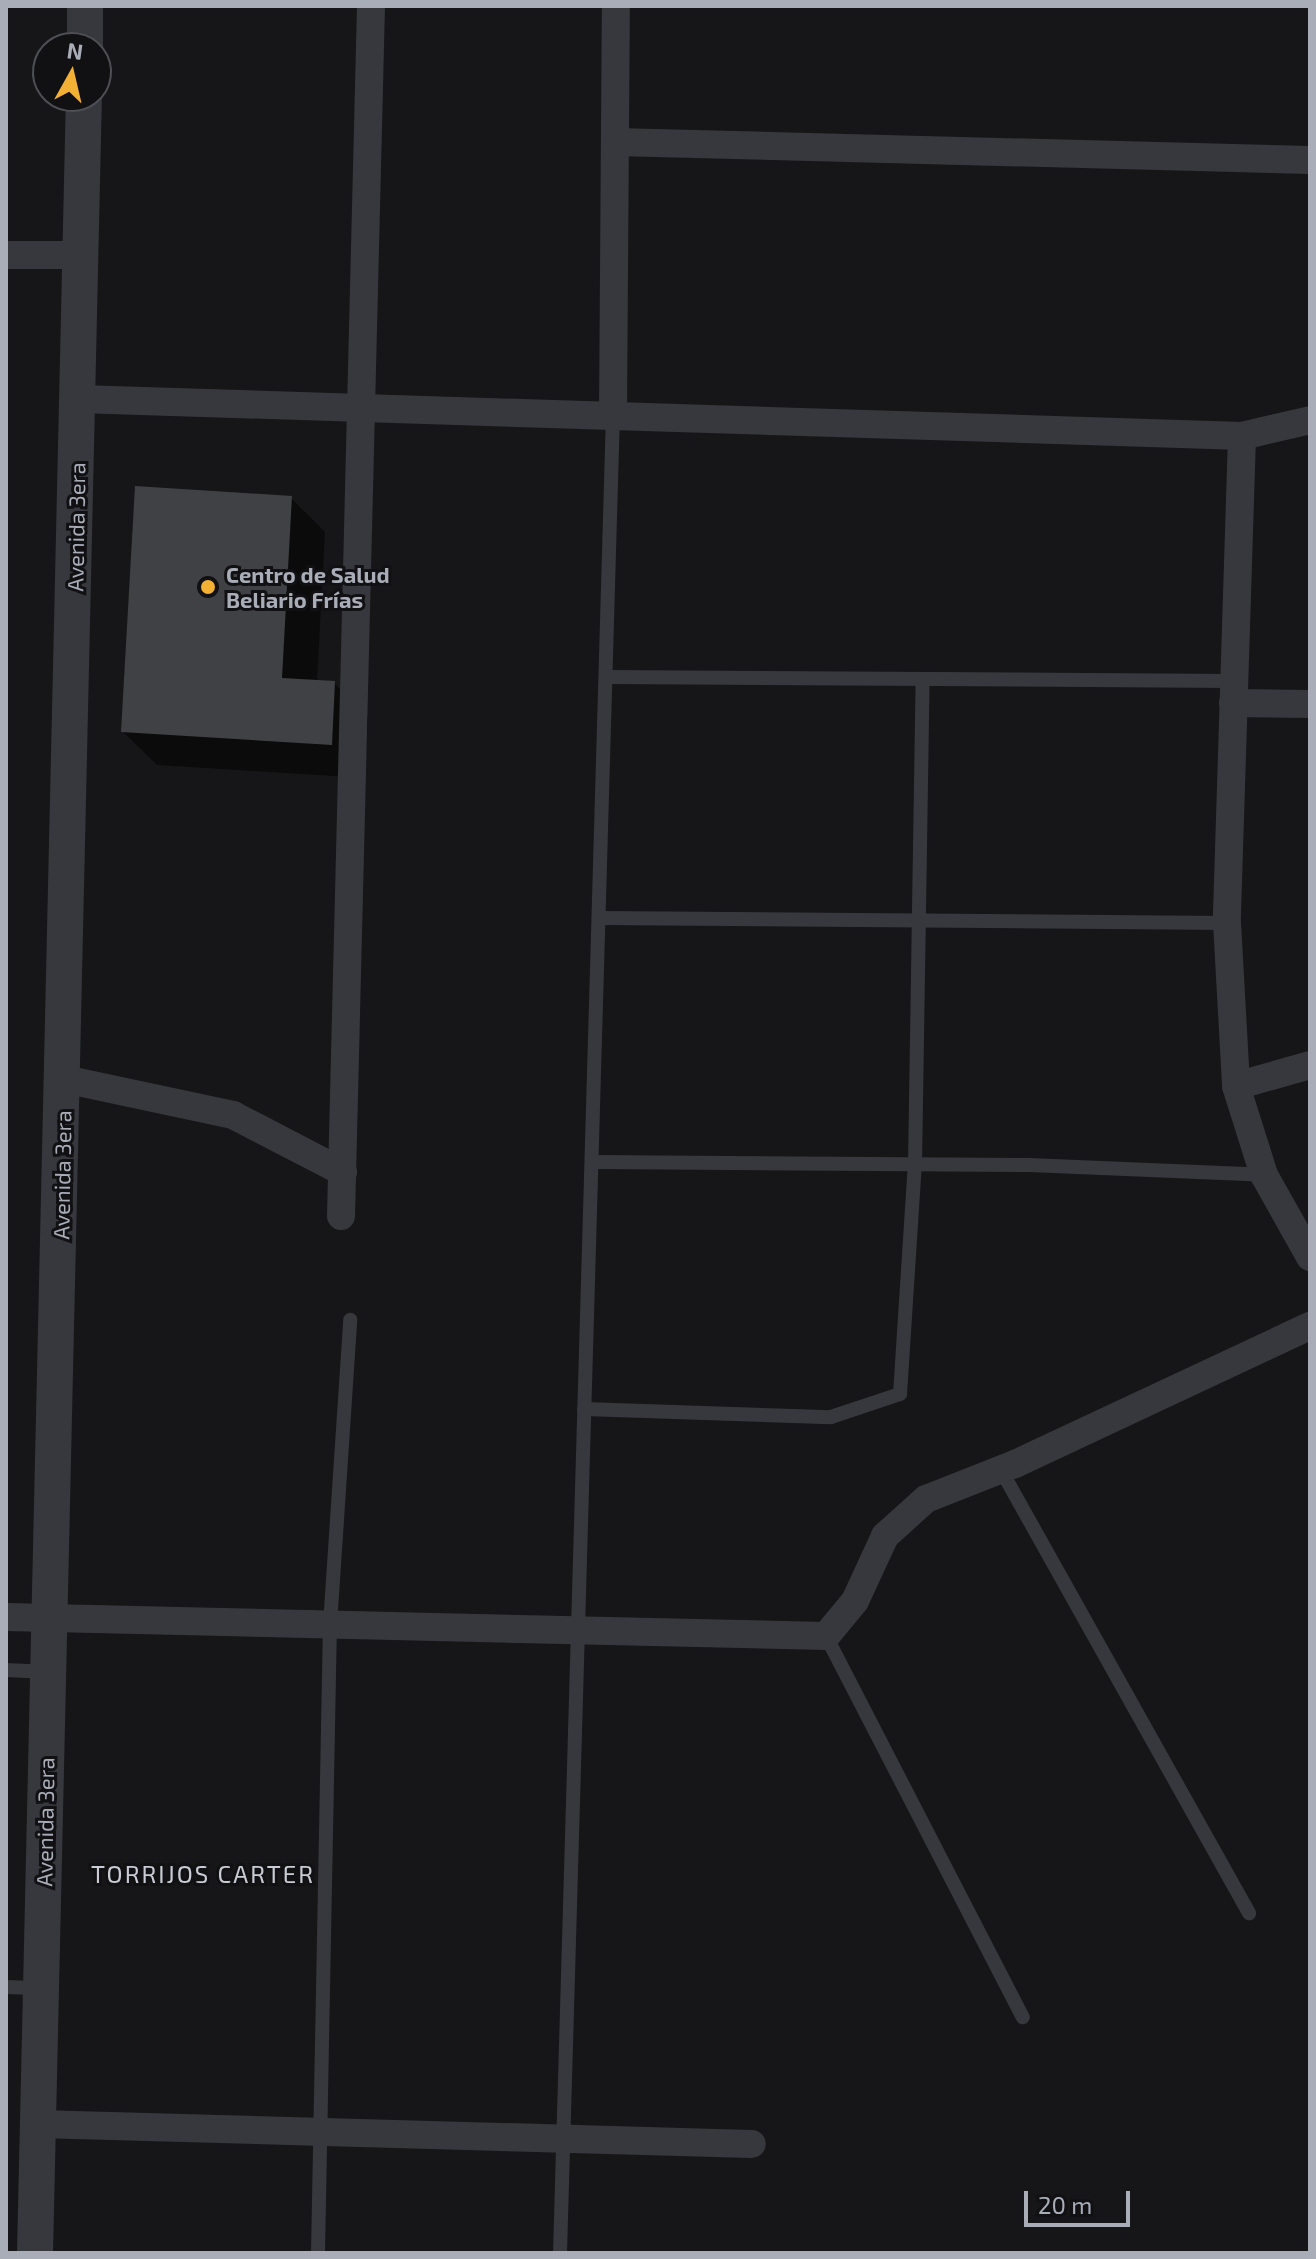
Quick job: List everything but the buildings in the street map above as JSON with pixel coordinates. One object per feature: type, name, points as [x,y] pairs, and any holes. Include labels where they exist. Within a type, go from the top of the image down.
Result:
[{"type":"street","points":[[85,6],[85,32]]},
{"type":"street","points":[[341,1216],[365,408],[371,6]]},
{"type":"street","points":[[613,415],[616,6]]},
{"type":"street","name":"Avenida 3era","points":[[35,2253],[84,112]]},
{"type":"street","points":[[615,142],[1310,160]]},
{"type":"street","points":[[6,255],[81,255]]},
{"type":"street","points":[[79,399],[1242,436],[1310,420]]},
{"type":"street","points":[[1242,436],[1227,923],[1236,1086],[1264,1175],[1310,1257]]},
{"type":"street","points":[[1234,692],[1310,704]]},
{"type":"street","points":[[1236,1086],[1310,1065]]},
{"type":"street","points":[[64,1079],[233,1115],[343,1172]]},
{"type":"street","points":[[6,1617],[826,1636],[855,1601],[885,1536],[926,1499],[1001,1470],[1310,1326]]},
{"type":"street","points":[[38,2124],[320,2136],[752,2144]]},
{"type":"lane","points":[[560,2253],[575,1630],[594,1162],[613,415]]},
{"type":"lane","points":[[606,677],[923,679],[1234,692]]},
{"type":"lane","points":[[584,1409],[831,1417],[900,1394],[915,1165],[923,679]]},
{"type":"lane","points":[[600,918],[1227,923]]},
{"type":"lane","points":[[594,1162],[915,1165],[1264,1175]]},
{"type":"lane","points":[[318,2253],[330,1625],[350,1320]]},
{"type":"lane","points":[[1001,1470],[1249,1913]]},
{"type":"lane","points":[[826,1636],[1023,2017]]},
{"type":"lane","points":[[6,1670],[47,1672]]},
{"type":"lane","points":[[6,1987],[42,1988]]},
{"type":"place","name":"Centro de Salud Beliario Frías","points":[[208,587]]},
{"type":"district","name":"TORRIJOS CARTER","points":[[203,1874]]}]
